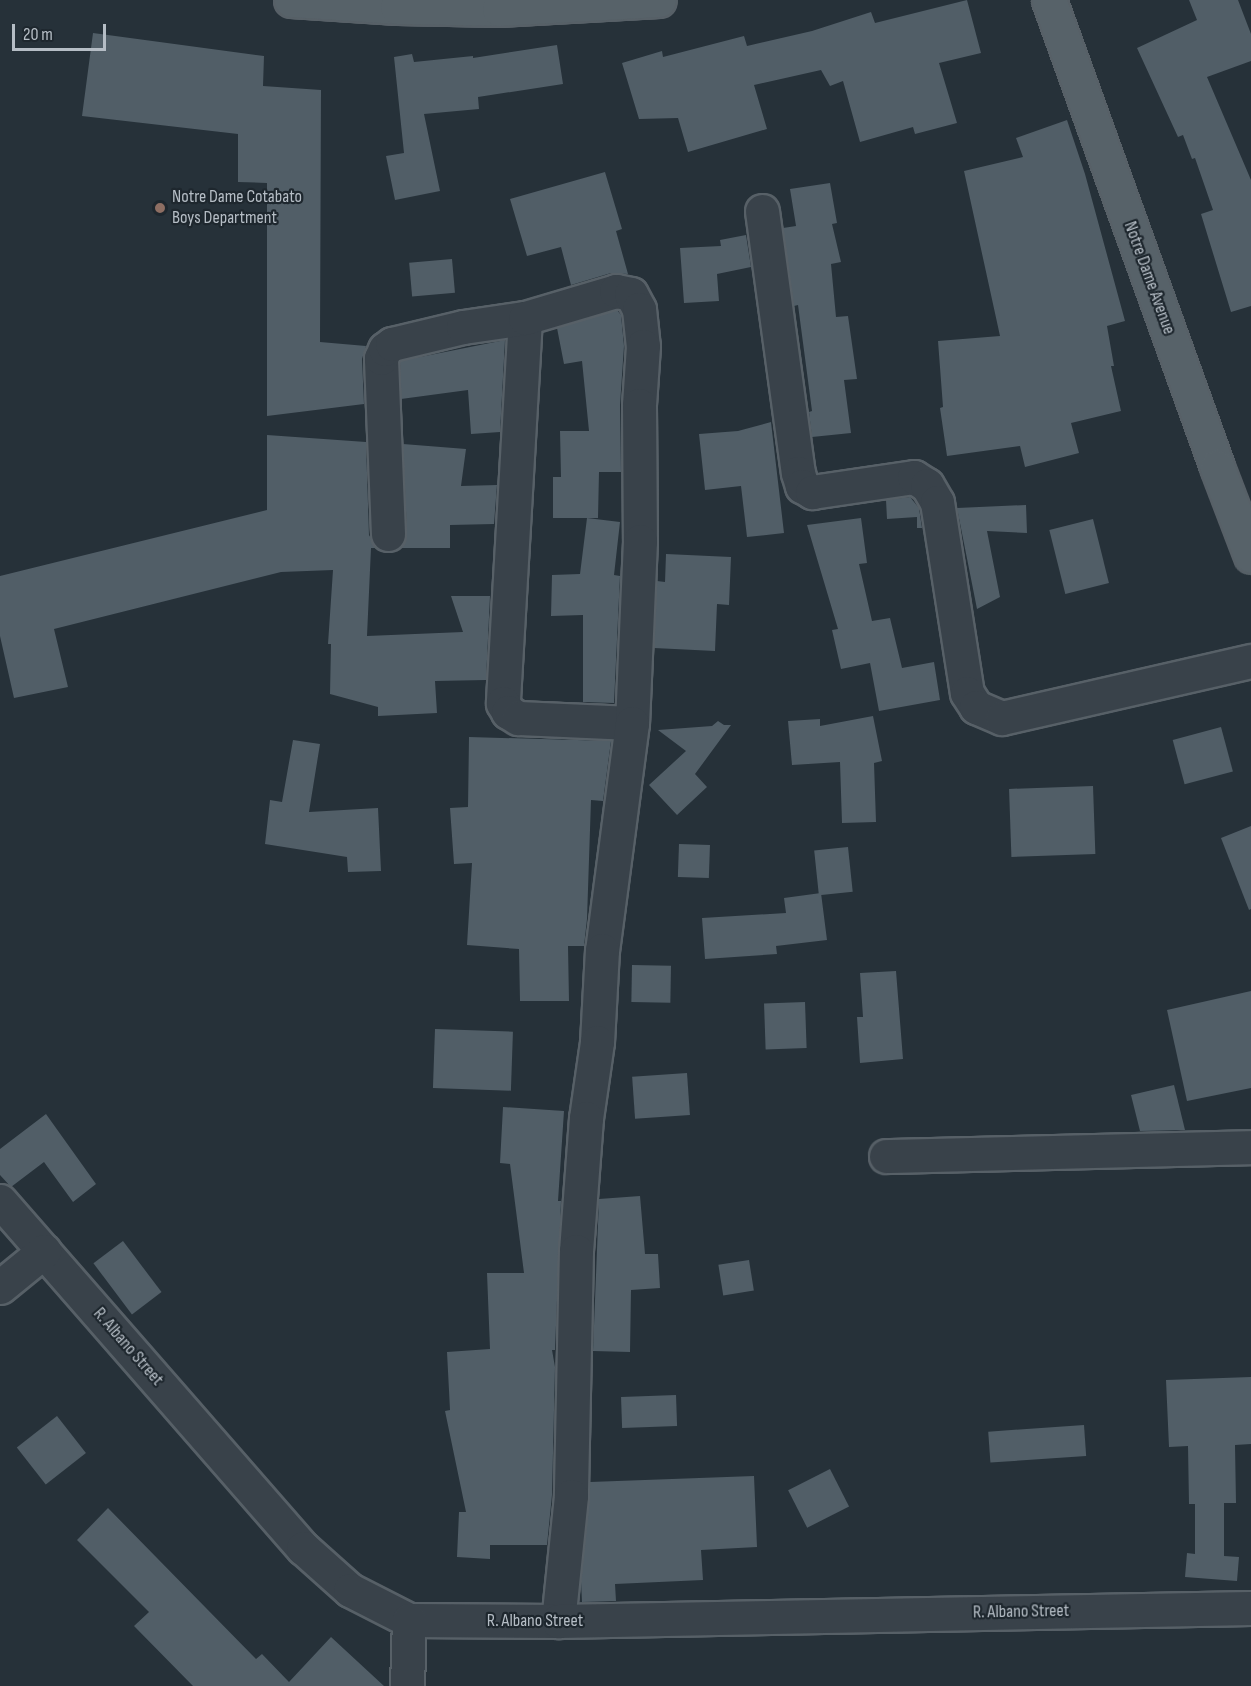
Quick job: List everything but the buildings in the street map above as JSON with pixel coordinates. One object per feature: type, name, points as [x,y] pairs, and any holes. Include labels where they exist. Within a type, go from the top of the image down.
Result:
[{"type":"main road","points":[[291,0],[397,7],[499,9],[659,0]]},
{"type":"main road","name":"Notre Dame Avenue","points":[[1050,3],[1216,467],[1251,556]]},
{"type":"street","points":[[762,211],[796,461],[802,486],[812,492],[914,477],[927,485],[937,502],[967,693],[976,707],[1002,718],[1251,661]]},
{"type":"street","points":[[388,534],[381,358],[385,349],[393,344],[464,327],[525,318],[616,291],[631,294],[639,309],[643,346],[639,405],[640,541],[632,723],[602,950],[597,1041],[586,1118],[576,1251],[571,1496],[558,1621]]},
{"type":"street","points":[[525,318],[502,704],[508,712],[518,718],[632,723]]},
{"type":"street","points":[[886,1156],[1251,1147]]},
{"type":"street","name":"R. Albano Street","points":[[0,1201],[303,1548],[350,1590],[408,1620],[558,1621],[1251,1608]]},
{"type":"street","points":[[0,1287],[44,1251]]},
{"type":"street","points":[[407,1686],[408,1620]]},
{"type":"place","name":"Notre Dame Cotabato Boys Department","points":[[160,208]]}]
